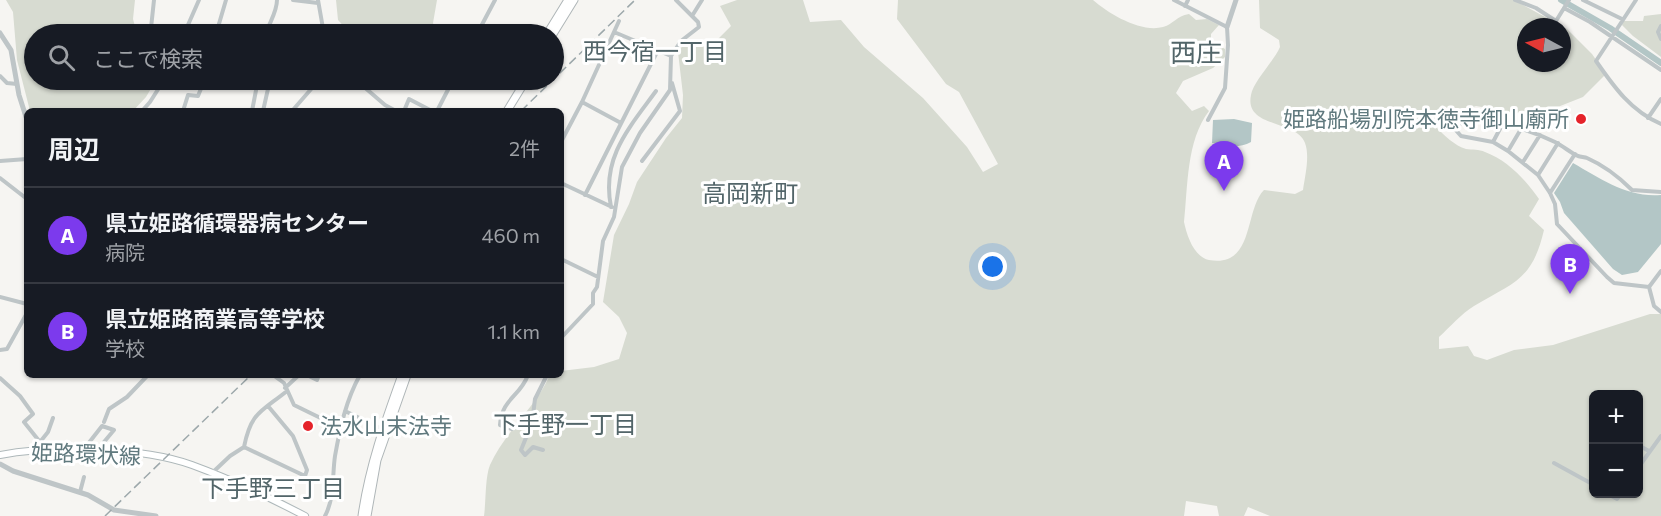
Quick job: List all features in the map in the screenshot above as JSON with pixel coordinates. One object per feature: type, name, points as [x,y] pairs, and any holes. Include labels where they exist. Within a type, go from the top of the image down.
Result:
[{"type":"highway","points":[[553,24],[568,0]]},
{"type":"highway","points":[[557,24],[568,0]]},
{"type":"highway","points":[[504,108],[514,90]]},
{"type":"highway","points":[[509,108],[520,90]]},
{"type":"highway","points":[[362,516],[368,476],[401,378]]},
{"type":"highway","points":[[367,516],[381,448],[406,378]]},
{"type":"main road","name":"姫路環状線","points":[[0,455],[19,451],[124,451],[191,465],[305,516]]},
{"type":"street","points":[[152,24],[154,0]]},
{"type":"street","points":[[188,24],[199,0]]},
{"type":"street","points":[[218,24],[226,0]]},
{"type":"street","points":[[269,24],[277,8],[277,0]]},
{"type":"street","points":[[293,0],[318,2],[322,24]]},
{"type":"street","points":[[482,24],[495,0]]},
{"type":"street","points":[[613,208],[622,167],[640,133],[670,90],[671,56],[681,41],[699,27],[698,22],[676,0]]},
{"type":"street","points":[[692,16],[702,0]]},
{"type":"street","points":[[1174,0],[1227,27]]},
{"type":"street","points":[[1185,6],[1188,0]]},
{"type":"street","points":[[1208,120],[1225,88],[1227,27],[1236,0]]},
{"type":"street","points":[[1515,0],[1536,8],[1556,21],[1569,0]]},
{"type":"street","points":[[1583,0],[1622,19]]},
{"type":"street","points":[[1636,0],[1596,61],[1629,104],[1648,118],[1661,124]]},
{"type":"street","points":[[1564,8],[1661,70]]},
{"type":"street","points":[[564,136],[619,21]]},
{"type":"street","points":[[1661,26],[1658,32],[1661,39]]},
{"type":"street","points":[[614,32],[671,56]]},
{"type":"street","points":[[0,33],[11,50],[24,109]]},
{"type":"street","points":[[585,195],[658,50]]},
{"type":"street","points":[[0,76],[8,83],[17,84]]},
{"type":"street","points":[[642,161],[680,111],[671,79]]},
{"type":"street","points":[[145,108],[158,90]]},
{"type":"street","points":[[184,108],[188,95],[198,96],[200,90]]},
{"type":"street","points":[[253,108],[256,90]]},
{"type":"street","points":[[264,108],[268,90]]},
{"type":"street","points":[[295,108],[310,90]]},
{"type":"street","points":[[368,90],[390,108]]},
{"type":"street","points":[[437,108],[447,90]]},
{"type":"street","points":[[564,335],[593,304],[592,293],[597,287],[603,241],[614,217],[609,176],[613,156],[626,132],[656,91]]},
{"type":"street","points":[[405,108],[409,99],[428,108]]},
{"type":"street","points":[[1648,118],[1661,99]]},
{"type":"street","points":[[582,102],[621,123]]},
{"type":"street","points":[[1649,287],[1614,283],[1557,224],[1555,204],[1538,175],[1493,142],[1461,136],[1453,127],[1476,121],[1521,129],[1558,143],[1586,158],[1622,180],[1632,190],[1661,192]]},
{"type":"street","points":[[1493,142],[1502,124]]},
{"type":"street","points":[[1508,151],[1521,129]]},
{"type":"street","points":[[1523,162],[1540,135]]},
{"type":"street","points":[[1538,175],[1558,143]]},
{"type":"street","points":[[1550,193],[1575,154]]},
{"type":"street","points":[[0,161],[24,159]]},
{"type":"street","points":[[0,178],[24,196]]},
{"type":"street","points":[[564,184],[613,208]]},
{"type":"street","points":[[564,260],[598,277]]},
{"type":"street","points":[[1649,287],[1661,271]]},
{"type":"street","points":[[1649,287],[1654,306],[1661,312]]},
{"type":"street","points":[[0,297],[24,303]]},
{"type":"street","points":[[0,350],[7,350],[24,319]]},
{"type":"street","points":[[0,378],[20,396],[33,414],[24,422],[40,442]]},
{"type":"street","points":[[104,422],[109,409],[127,397],[145,378]]},
{"type":"street","points":[[281,378],[294,405],[341,428]]},
{"type":"street","points":[[211,474],[230,456],[244,447],[249,424],[253,418],[296,378]]},
{"type":"street","points":[[326,516],[332,496],[335,458],[341,428],[353,387],[358,378]]},
{"type":"street","points":[[523,418],[512,429],[500,425],[506,404],[526,378]]},
{"type":"street","points":[[543,450],[533,447],[525,455],[521,450],[532,423],[535,399],[546,378]]},
{"type":"street","points":[[244,447],[304,476],[307,470],[293,436],[268,406]]},
{"type":"street","points":[[345,411],[382,429]]},
{"type":"street","points":[[39,451],[40,442],[48,432],[53,418]]},
{"type":"street","points":[[84,450],[102,426],[114,430],[104,442],[101,450]]},
{"type":"street","points":[[1643,460],[1661,436]]},
{"type":"street","points":[[1643,448],[1649,451]]},
{"type":"street","points":[[1554,463],[1589,483]]},
{"type":"street","name":"姫路環状線","points":[[0,464],[13,471],[80,492],[118,511],[156,516]]},
{"type":"street","points":[[80,492],[84,477]]},
{"type":"shaded area","points":[[6,0],[135,0],[134,24],[24,24],[24,87],[17,60],[13,12]]},
{"type":"shaded area","points":[[336,0],[437,0],[433,24],[342,24],[338,20]]},
{"type":"shaded area","points":[[737,0],[803,0],[810,22],[841,20],[864,47],[923,98],[967,147],[983,172],[998,164],[959,92],[946,84],[897,19],[898,0],[1093,0],[1126,21],[1154,28],[1163,27],[1189,14],[1196,20],[1207,19],[1219,25],[1211,34],[1211,41],[1225,49],[1225,57],[1213,68],[1183,81],[1176,93],[1192,111],[1204,106],[1209,111],[1201,123],[1192,150],[1184,222],[1189,239],[1199,255],[1209,260],[1224,260],[1234,255],[1241,247],[1253,210],[1264,190],[1295,194],[1303,190],[1306,172],[1306,148],[1300,136],[1292,130],[1263,119],[1255,113],[1251,106],[1253,90],[1280,47],[1279,40],[1260,28],[1259,0],[1514,0],[1547,18],[1517,18],[1517,72],[1571,72],[1571,33],[1592,54],[1606,74],[1583,97],[1540,114],[1516,113],[1476,106],[1442,118],[1436,127],[1458,145],[1466,149],[1483,151],[1501,160],[1515,171],[1539,199],[1529,216],[1544,230],[1534,260],[1520,278],[1460,317],[1439,337],[1439,349],[1468,346],[1474,356],[1487,360],[1514,350],[1553,345],[1650,314],[1661,314],[1661,516],[1270,516],[1248,507],[1244,516],[1219,516],[1217,506],[1186,501],[1184,516],[484,516],[486,483],[490,465],[548,378],[564,378],[564,371],[594,367],[619,359],[627,333],[619,317],[603,302],[614,235],[637,182],[682,118],[683,95],[678,52],[687,40],[717,40],[731,26],[720,6]]},
{"type":"shaded area","points":[[1661,14],[1661,57],[1622,25],[1623,21],[1643,21],[1644,16]]},
{"type":"shaded area","points":[[25,90],[150,90],[136,108],[29,108]]},
{"type":"shaded area","points":[[1234,119],[1252,123],[1251,142],[1237,146],[1212,143],[1213,120]]},
{"type":"shaded area","points":[[1573,163],[1604,181],[1637,194],[1661,195],[1661,244],[1638,272],[1622,275],[1613,269],[1564,213],[1554,193]]},
{"type":"waterway","points":[[1561,0],[1610,28],[1661,63]]},
{"type":"railway","points":[[564,69],[635,0]]},
{"type":"railway","points":[[524,108],[543,90]]},
{"type":"railway","points":[[105,516],[248,378]]},
{"type":"place","name":"姫路船場別院本徳寺御山廟所","points":[[1581,119]]},
{"type":"place","name":"県立姫路循環器病センター","points":[[1224,191]]},
{"type":"place","name":"県立姫路商業高等学校","points":[[1570,294]]},
{"type":"place","name":"法水山末法寺","points":[[308,426]]},
{"type":"district","name":"西今宿一丁目","points":[[655,52]]},
{"type":"district","name":"西庄","points":[[1196,53]]},
{"type":"district","name":"高岡新町","points":[[750,194]]},
{"type":"district","name":"下手野一丁目","points":[[565,425]]},
{"type":"district","name":"下手野三丁目","points":[[273,489]]}]
